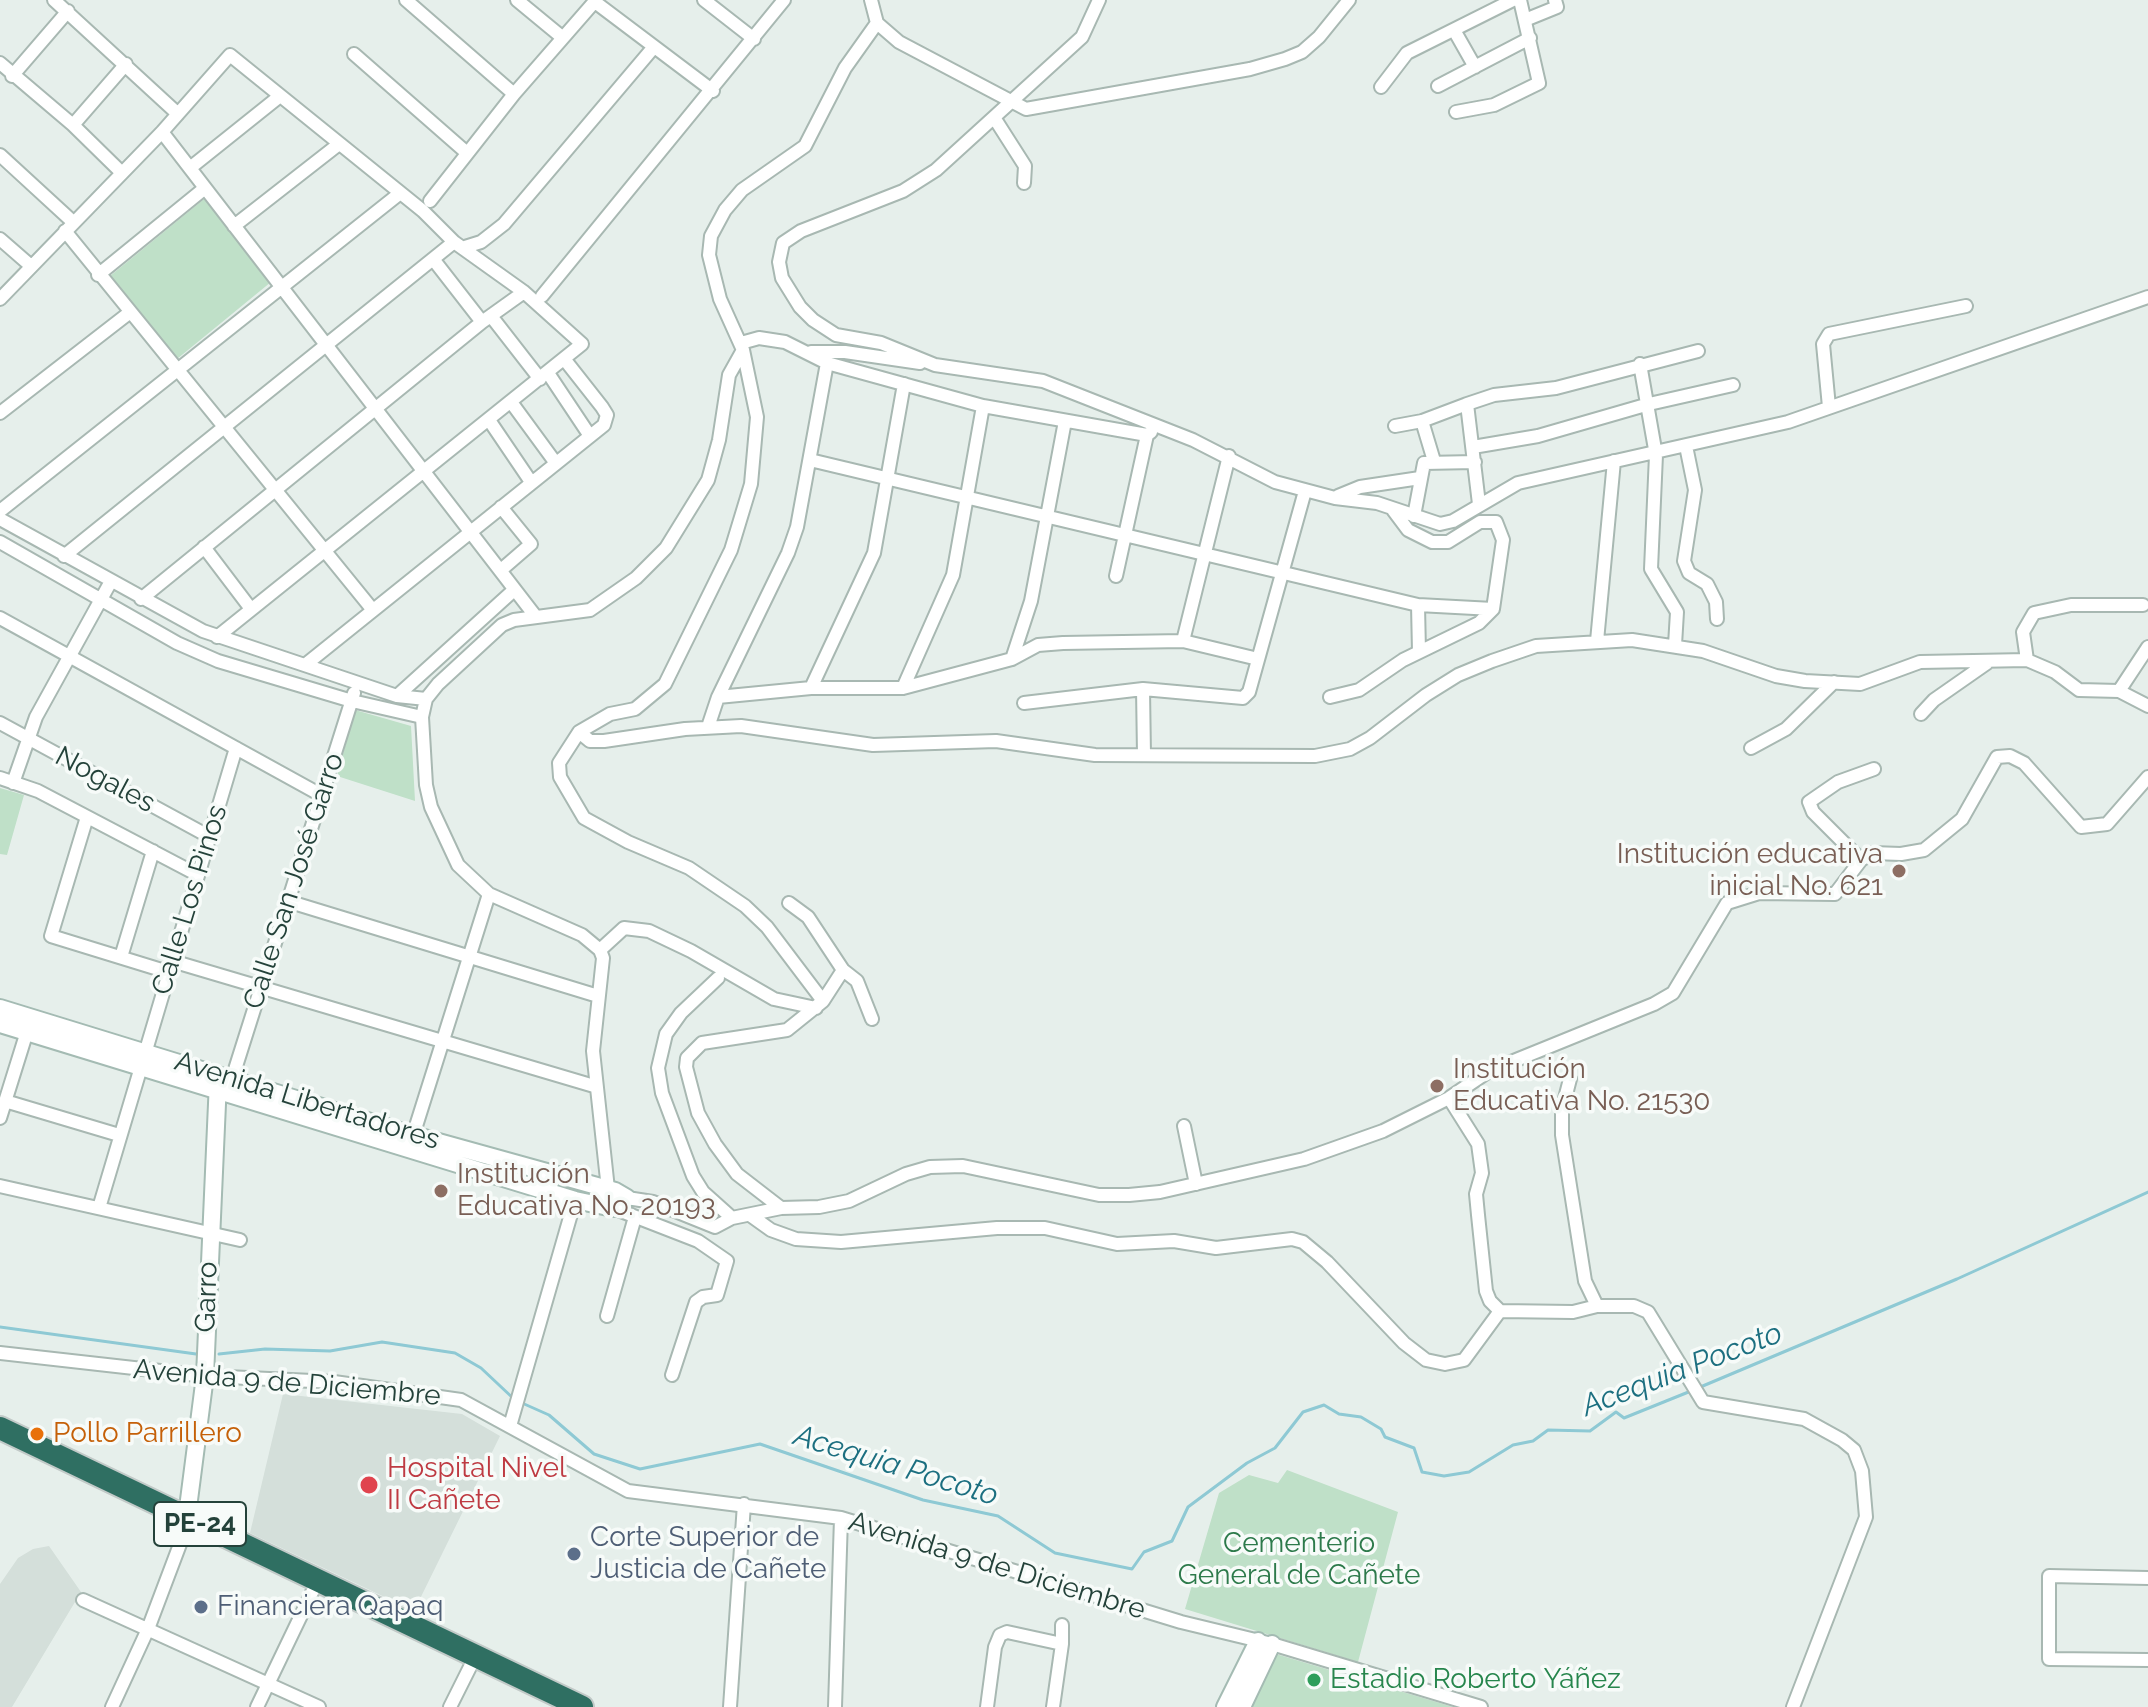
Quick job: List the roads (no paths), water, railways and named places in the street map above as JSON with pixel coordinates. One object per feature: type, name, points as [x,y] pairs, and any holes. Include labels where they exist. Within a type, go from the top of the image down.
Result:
[{"type":"highway","name":"PE-24","points":[[0,1428],[314,1587],[473,1662],[582,1707]]},
{"type":"highway","name":"PE-24","points":[[0,1441],[186,1524]]},
{"type":"highway","name":"PE-24","points":[[473,1662],[550,1707]]},
{"type":"street","points":[[54,0],[178,114]]},
{"type":"street","points":[[406,0],[514,94]]},
{"type":"street","points":[[517,0],[563,38]]},
{"type":"street","points":[[704,0],[754,39]]},
{"type":"street","points":[[542,296],[713,91],[784,0]]},
{"type":"street","points":[[871,0],[877,23],[899,42],[1026,109],[1041,109],[1076,99],[1250,69],[1285,59],[1302,52],[1319,37],[1349,0]]},
{"type":"street","points":[[935,365],[881,343],[836,335],[813,320],[800,307],[782,278],[780,252],[791,235],[874,204],[917,183],[995,119],[1082,37],[1099,0]]},
{"type":"street","points":[[1381,87],[1407,53],[1513,0]]},
{"type":"street","points":[[1456,112],[1494,105],[1536,86],[1540,79],[1520,0]]},
{"type":"street","points":[[1525,20],[1557,7],[1555,0]]},
{"type":"street","points":[[430,201],[514,94],[596,1],[653,48],[713,91]]},
{"type":"street","points":[[12,76],[68,11]]},
{"type":"street","points":[[820,1004],[767,927],[745,906],[689,868],[628,842],[584,818],[560,777],[559,763],[579,732],[610,714],[635,709],[665,684],[731,550],[751,484],[757,417],[742,347],[720,299],[709,255],[711,236],[725,210],[742,190],[805,146],[845,68],[877,23]]},
{"type":"street","points":[[1454,30],[1475,67]]},
{"type":"street","points":[[1438,86],[1530,38]]},
{"type":"street","points":[[64,556],[433,259],[459,244],[481,242],[504,224],[653,48]]},
{"type":"street","points":[[354,54],[467,153]]},
{"type":"street","points":[[0,299],[162,132],[230,55],[459,244],[524,292],[582,344],[217,637]]},
{"type":"street","points":[[0,63],[73,125],[122,173]]},
{"type":"street","points":[[73,125],[126,64]]},
{"type":"street","points":[[190,168],[280,96]]},
{"type":"street","points":[[995,119],[1025,166],[1024,183]]},
{"type":"street","points":[[162,132],[536,617]]},
{"type":"street","points":[[234,226],[339,144]]},
{"type":"street","points":[[0,155],[69,226],[98,275],[372,609]]},
{"type":"street","points":[[98,275],[205,188]]},
{"type":"street","points":[[0,511],[399,194]]},
{"type":"street","points":[[0,239],[31,266]]},
{"type":"street","points":[[433,259],[486,319],[544,376],[590,436]]},
{"type":"street","points":[[141,599],[486,319],[524,292]]},
{"type":"street","points":[[808,352],[845,352],[1043,381],[1229,456],[1275,482],[1335,498],[1377,503],[1440,524],[1453,521],[1518,483],[1614,461],[1656,455],[1788,422],[2148,297]]},
{"type":"street","points":[[1829,407],[1823,344],[1829,334],[1966,306]]},
{"type":"street","points":[[0,413],[129,313]]},
{"type":"street","points":[[608,1189],[594,1086],[593,1051],[603,958],[600,950],[582,935],[489,894],[458,865],[439,831],[426,785],[422,717],[426,699],[502,625],[590,610],[636,578],[666,548],[708,480],[719,440],[729,375],[742,347],[759,338],[808,352],[827,363],[983,406],[1147,435]]},
{"type":"street","points":[[1395,426],[1422,421],[1494,395],[1556,388],[1698,351]]},
{"type":"street","points":[[305,665],[604,425],[607,415],[565,360]]},
{"type":"street","points":[[708,727],[718,697],[788,553],[810,460],[827,363]]},
{"type":"street","points":[[1640,364],[1656,455],[1651,569],[1677,612],[1675,645]]},
{"type":"street","points":[[811,688],[874,553],[904,384]]},
{"type":"street","points":[[1473,447],[1538,436],[1649,404],[1733,385]]},
{"type":"street","points":[[511,402],[555,462]]},
{"type":"street","points":[[1467,404],[1479,504]]},
{"type":"street","points":[[903,688],[953,575],[983,406]]},
{"type":"street","points":[[489,420],[531,482]]},
{"type":"street","points":[[1012,659],[1031,601],[1065,421]]},
{"type":"street","points":[[1422,421],[1434,461]]},
{"type":"street","points":[[1116,576],[1147,435],[1158,426]]},
{"type":"street","points":[[1686,446],[1695,490],[1684,561],[1689,573],[1707,584],[1716,602],[1717,619]]},
{"type":"street","points":[[1183,641],[1229,456]]},
{"type":"street","points":[[810,460],[1418,605],[1493,609]]},
{"type":"street","points":[[1414,516],[1422,464],[1434,461],[1475,462]]},
{"type":"street","points":[[1597,641],[1614,461]]},
{"type":"street","points":[[1335,498],[1360,487],[1420,478]]},
{"type":"street","points":[[1024,703],[1143,689],[1243,698],[1249,692],[1305,491]]},
{"type":"street","points":[[501,507],[531,544],[501,570]]},
{"type":"street","points":[[1330,697],[1359,690],[1419,652],[1479,623],[1493,609],[1503,540],[1496,522],[1480,522],[1448,542],[1432,542],[1408,530],[1393,510]]},
{"type":"street","points":[[0,519],[110,583],[217,637],[397,696],[426,699]]},
{"type":"street","points":[[0,542],[101,602],[218,661],[352,701],[422,717]]},
{"type":"street","points":[[204,547],[251,609]]},
{"type":"street","points":[[110,583],[6,780],[38,791],[198,875]]},
{"type":"street","points":[[397,696],[514,590]]},
{"type":"street","points":[[1418,605],[1419,652]]},
{"type":"street","points":[[2027,660],[2023,632],[2034,613],[2071,605],[2143,605]]},
{"type":"street","points":[[0,618],[321,795]]},
{"type":"street","points":[[579,732],[590,741],[604,741],[708,727],[741,726],[873,745],[996,741],[1095,755],[1315,756],[1350,749],[1458,675],[1536,646],[1632,640],[1703,651],[1776,676],[1860,684],[1920,662],[2027,660],[2055,672],[2086,692],[2119,691],[2148,706]]},
{"type":"street","points":[[718,697],[811,688],[903,688],[1012,659],[1038,645],[1183,641],[1258,659]]},
{"type":"street","points":[[2119,691],[2148,647]]},
{"type":"street","points":[[1921,714],[1934,700],[1987,663]]},
{"type":"street","points":[[1751,748],[1786,729],[1834,682]]},
{"type":"street","name":"Calle San José Garro","points":[[222,1081],[260,987],[357,683]]},
{"type":"street","points":[[1143,689],[1144,755]]},
{"type":"street","name":"Nogales","points":[[0,723],[210,837]]},
{"type":"street","name":"Calle Los Pinos","points":[[99,1208],[236,748]]},
{"type":"street","points":[[614,1205],[653,1202],[715,1227],[731,1219],[781,1208],[819,1207],[849,1201],[906,1174],[930,1167],[993,1170],[1099,1195],[1160,1192],[1304,1159],[1383,1131],[1449,1098],[1489,1071],[1654,1004],[1673,993],[1727,903],[1759,893],[1835,894],[1861,860],[1872,853],[1913,853],[1932,844],[1962,819],[1987,772],[1997,757],[2003,754],[2024,763],[2081,827],[2094,828],[2107,824],[2145,785]]},
{"type":"street","points":[[1861,860],[1813,812],[1809,802],[1838,782],[1874,769]]},
{"type":"street","points":[[87,817],[51,936],[121,957],[260,987],[594,1086]]},
{"type":"street","points":[[121,957],[153,851]]},
{"type":"street","points":[[411,1142],[489,894]]},
{"type":"street","points":[[287,901],[598,996]]},
{"type":"street","points":[[789,903],[808,917],[843,970],[857,981],[872,1019]]},
{"type":"street","points":[[600,950],[624,928],[649,931],[691,951],[774,999],[820,1004]]},
{"type":"street","points":[[781,1208],[737,1174],[715,1144],[698,1113],[686,1067],[687,1058],[702,1043],[787,1030],[820,1004],[843,970]]},
{"type":"street","points":[[718,978],[681,1013],[666,1034],[658,1068],[662,1093],[693,1176],[703,1192],[731,1219]]},
{"type":"street","name":"Avenida Libertadores","points":[[0,1008],[29,1025],[222,1081],[411,1142],[575,1200],[614,1205],[608,1189],[411,1142]]},
{"type":"street","name":"Avenida Libertadores","points":[[0,1024],[29,1025]]},
{"type":"street","points":[[0,1118],[29,1025]]},
{"type":"street","points":[[1570,1079],[1562,1110],[1562,1135],[1585,1281],[1597,1306]]},
{"type":"street","name":"Garro","points":[[186,1524],[205,1376],[210,1233],[222,1081]]},
{"type":"street","points":[[1449,1098],[1478,1144],[1482,1173],[1476,1194],[1486,1291],[1500,1311]]},
{"type":"street","points":[[5,1101],[119,1135]]},
{"type":"street","points":[[1184,1126],[1196,1184]]},
{"type":"street","points":[[0,1186],[240,1240]]},
{"type":"street","points":[[510,1426],[575,1200]]},
{"type":"street","points":[[614,1205],[635,1217],[698,1241],[727,1261],[717,1295],[703,1297],[696,1302],[672,1375]]},
{"type":"street","points":[[750,1215],[771,1230],[796,1239],[841,1242],[997,1228],[1045,1228],[1117,1244],[1174,1241],[1216,1248],[1292,1239],[1303,1242],[1327,1262],[1404,1343],[1426,1360],[1445,1364],[1464,1360],[1500,1311]]},
{"type":"street","points":[[607,1316],[635,1217]]},
{"type":"street","points":[[1500,1311],[1573,1312],[1597,1306],[1634,1306],[1648,1312],[1689,1383],[1706,1403],[1804,1419],[1854,1450],[1862,1471],[1866,1517],[1793,1707]]},
{"type":"street","name":"Avenida 9 de Diciembre","points":[[0,1353],[205,1376],[334,1382],[451,1398],[510,1426],[598,1478],[628,1491],[841,1518],[958,1556],[1481,1707]]},
{"type":"street","points":[[730,1707],[744,1504]]},
{"type":"street","points":[[835,1707],[841,1518]]},
{"type":"street","points":[[115,1706],[148,1629],[186,1524]]},
{"type":"street","points":[[2148,1578],[2049,1576],[2049,1659],[2148,1660]]},
{"type":"street","points":[[257,1707],[314,1587]]},
{"type":"street","points":[[83,1600],[319,1707]]},
{"type":"street","points":[[1053,1707],[1062,1625]]},
{"type":"street","points":[[987,1707],[995,1647],[1000,1635],[1007,1632],[1062,1644]]},
{"type":"street","points":[[1225,1707],[1265,1643]]},
{"type":"street","points":[[1242,1707],[1265,1643]]},
{"type":"street","points":[[450,1707],[473,1662]]},
{"type":"waterway","name":"Acequia Pocoto","points":[[1698,1388],[1957,1279],[2148,1192]]},
{"type":"waterway","name":"Acequia Pocoto","points":[[0,1327],[196,1354]]},
{"type":"waterway","name":"Acequia Pocoto","points":[[219,1354],[265,1349],[330,1351],[382,1342],[455,1353],[481,1368],[515,1400]]},
{"type":"waterway","name":"Acequia Pocoto","points":[[522,1403],[549,1415],[594,1454],[640,1469],[760,1444],[923,1500],[998,1516],[1055,1553],[1132,1569],[1144,1552],[1172,1541],[1188,1507],[1247,1463],[1275,1448],[1303,1412],[1324,1405],[1339,1414],[1361,1417],[1381,1429],[1385,1437],[1414,1448],[1422,1472],[1444,1476],[1469,1472],[1513,1445],[1533,1441],[1548,1430],[1590,1431],[1616,1412],[1624,1418],[1691,1391]]},
{"type":"place","name":"Institución educativa inicial No. 621","points":[[1899,871]]},
{"type":"place","name":"Institución Educativa No. 21530","points":[[1437,1086]]},
{"type":"place","name":"Institución Educativa No. 20193","points":[[441,1191]]},
{"type":"place","name":"Pollo Parrillero","points":[[37,1434]]},
{"type":"place","name":"Hospital Nivel II Cañete","points":[[369,1485]]},
{"type":"place","name":"Corte Superior de Justicia de Cañete","points":[[574,1554]]},
{"type":"place","name":"Financiera Qapaq","points":[[201,1607]]},
{"type":"place","name":"Estadio Roberto Yáñez","points":[[1314,1680]]},
{"type":"park label","name":"Cementerio General de Cañete","points":[[1299,1560]]}]
